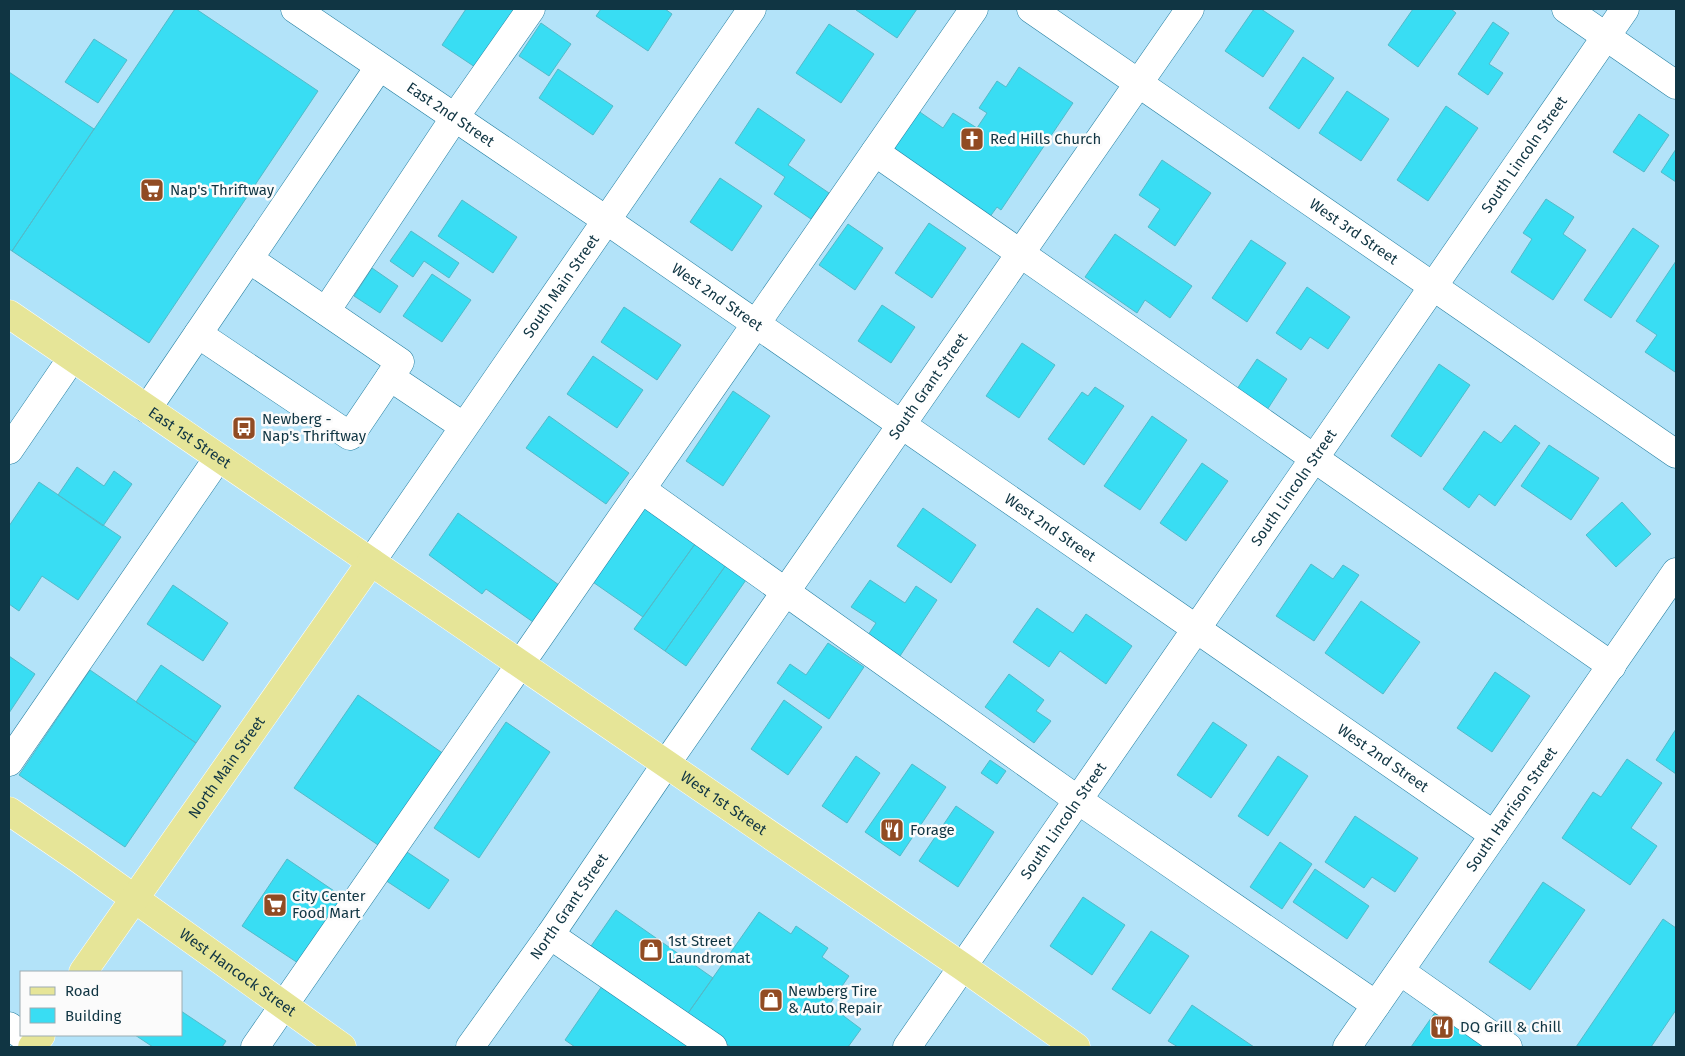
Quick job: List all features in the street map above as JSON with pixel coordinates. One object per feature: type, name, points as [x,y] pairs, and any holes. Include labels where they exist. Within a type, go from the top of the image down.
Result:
[{"type":"main road","name":"East 1st Street","points":[[9,314],[370,562]]},
{"type":"main road","name":"West 1st Street","points":[[370,562],[963,967],[1076,1047]]},
{"type":"main road","name":"North Main Street","points":[[84,971],[370,562]]},
{"type":"main road","name":"West Hancock Street","points":[[9,811],[342,1047]]},
{"type":"street","name":"East 2nd Street","points":[[295,9],[606,220]]},
{"type":"street","points":[[326,311],[455,117],[530,9]]},
{"type":"street","name":"South Main Street","points":[[370,562],[752,9]]},
{"type":"street","points":[[255,1047],[974,9]]},
{"type":"street","name":"West 3rd Street","points":[[1031,9],[1676,454]]},
{"type":"street","name":"South Grant Street","points":[[666,764],[1190,9]]},
{"type":"street","points":[[1566,9],[1676,85]]},
{"type":"street","name":"South Lincoln Street","points":[[907,1047],[1625,9]]},
{"type":"street","points":[[147,409],[379,66]]},
{"type":"street","points":[[874,152],[1612,666]]},
{"type":"street","name":"West 2nd Street","points":[[606,220],[1494,835]]},
{"type":"street","points":[[198,334],[350,436],[400,362],[249,260]]},
{"type":"street","points":[[9,450],[72,358]]},
{"type":"street","points":[[390,377],[463,426]]},
{"type":"street","points":[[9,762],[218,458]]},
{"type":"street","points":[[641,489],[1078,800],[1376,1005]]},
{"type":"street","name":"South Harrison Street","points":[[1347,1047],[1676,572]]},
{"type":"street","name":"North Grant Street","points":[[470,1047],[550,935],[666,764]]},
{"type":"street","points":[[550,935],[713,1047]]},
{"type":"street","points":[[1400,971],[1508,1047]]},
{"type":"street","points":[[9,1026],[20,1033]]},
{"type":"building","name":"Nap's Thriftway","points":[[175,9],[196,9],[318,91],[149,343],[12,251]]},
{"type":"building","points":[[466,9],[519,9],[481,71],[442,45]]},
{"type":"building","points":[[601,9],[665,9],[672,14],[648,51],[596,16]]},
{"type":"building","points":[[857,9],[917,9],[897,38]]},
{"type":"building","points":[[1254,9],[1261,9],[1294,31],[1263,77],[1225,51]]},
{"type":"building","points":[[1413,9],[1451,9],[1456,13],[1418,67],[1388,45]]},
{"type":"building","points":[[1493,22],[1509,33],[1489,64],[1503,73],[1488,95],[1458,74]]},
{"type":"building","points":[[541,23],[571,44],[549,76],[519,56]]},
{"type":"building","points":[[829,24],[874,54],[841,103],[796,73]]},
{"type":"building","points":[[94,39],[127,60],[98,103],[65,82]]},
{"type":"building","points":[[1303,57],[1334,78],[1299,129],[1269,108]]},
{"type":"building","name":"Red Hills Church","points":[[1019,67],[1073,103],[1001,210],[997,207],[989,218],[887,149],[914,108],[943,128],[953,113],[977,128],[987,113],[979,108],[997,81],[1006,87]]},
{"type":"building","points":[[558,69],[613,106],[593,135],[539,98]]},
{"type":"building","points":[[9,72],[94,129],[12,251],[9,249]]},
{"type":"building","points":[[1347,91],[1389,119],[1361,161],[1319,133]]},
{"type":"building","points":[[1446,106],[1478,128],[1428,201],[1397,180]]},
{"type":"building","points":[[758,108],[805,140],[788,165],[829,193],[811,219],[774,194],[785,177],[735,143]]},
{"type":"building","points":[[1639,114],[1669,135],[1644,172],[1613,152]]},
{"type":"building","points":[[1676,149],[1676,182],[1661,172]]},
{"type":"building","points":[[1162,160],[1211,193],[1175,246],[1148,227],[1160,209],[1139,195]]},
{"type":"building","points":[[720,178],[762,206],[732,251],[690,222]]},
{"type":"building","points":[[1546,199],[1574,217],[1563,234],[1586,250],[1553,300],[1511,272],[1532,239],[1523,233]]},
{"type":"building","points":[[462,200],[517,237],[493,273],[438,236]]},
{"type":"building","points":[[929,223],[966,248],[932,298],[895,273]]},
{"type":"building","points":[[848,224],[883,248],[855,290],[819,265]]},
{"type":"building","points":[[1633,228],[1659,246],[1611,318],[1584,300]]},
{"type":"building","points":[[411,231],[459,263],[449,278],[424,261],[413,277],[390,261]]},
{"type":"building","points":[[1115,234],[1192,286],[1170,318],[1145,300],[1137,313],[1085,277]]},
{"type":"building","points":[[1251,240],[1286,263],[1247,322],[1212,298]]},
{"type":"building","points":[[1676,261],[1675,372],[1645,352],[1657,335],[1636,321]]},
{"type":"building","points":[[372,268],[398,286],[380,313],[354,296]]},
{"type":"building","points":[[432,274],[471,300],[442,342],[403,316]]},
{"type":"building","points":[[1307,287],[1350,317],[1328,349],[1310,337],[1301,350],[1276,333]]},
{"type":"building","points":[[882,305],[915,327],[891,363],[858,341]]},
{"type":"building","points":[[624,307],[681,345],[657,380],[601,342]]},
{"type":"building","points":[[1022,343],[1055,365],[1019,418],[986,396]]},
{"type":"building","points":[[593,356],[643,390],[617,428],[567,394]]},
{"type":"building","points":[[1257,359],[1287,379],[1267,410],[1237,389]]},
{"type":"building","points":[[1439,364],[1470,385],[1421,457],[1391,436]]},
{"type":"building","points":[[1095,387],[1124,406],[1084,465],[1048,439],[1082,392],[1088,396]]},
{"type":"building","points":[[733,391],[770,416],[723,486],[686,461]]},
{"type":"building","points":[[549,416],[629,473],[606,504],[526,448]]},
{"type":"building","points":[[1152,416],[1187,440],[1140,510],[1104,486]]},
{"type":"building","points":[[1515,425],[1540,443],[1495,506],[1479,494],[1469,508],[1443,489],[1484,431],[1501,443]]},
{"type":"building","points":[[1549,445],[1599,478],[1571,520],[1521,486]]},
{"type":"building","points":[[1202,463],[1228,481],[1186,541],[1160,523]]},
{"type":"building","points":[[77,467],[104,486],[114,471],[132,484],[103,526],[58,495]]},
{"type":"building","points":[[39,482],[121,537],[78,600],[42,576],[19,611],[9,604],[9,526]]},
{"type":"building","points":[[1622,502],[1651,534],[1616,567],[1586,535]]},
{"type":"building","points":[[642,506],[695,544],[643,617],[590,580]]},
{"type":"building","points":[[923,508],[976,545],[951,583],[897,546]]},
{"type":"building","points":[[458,513],[559,585],[533,622],[486,589],[482,594],[429,555]]},
{"type":"building","points":[[695,544],[726,565],[665,651],[634,629]]},
{"type":"building","points":[[1311,564],[1333,579],[1343,565],[1359,575],[1314,641],[1276,616]]},
{"type":"building","points":[[726,565],[746,580],[686,666],[665,651]]},
{"type":"building","points":[[870,580],[905,603],[916,586],[937,600],[900,656],[868,635],[876,623],[851,607]]},
{"type":"building","points":[[173,585],[228,623],[203,661],[147,624]]},
{"type":"building","points":[[1361,601],[1420,642],[1383,694],[1325,653]]},
{"type":"building","points":[[1037,608],[1073,633],[1086,614],[1132,646],[1106,684],[1060,651],[1049,667],[1013,642]]},
{"type":"building","points":[[828,643],[864,667],[829,719],[777,683],[790,664],[806,675]]},
{"type":"building","points":[[9,656],[35,674],[9,713]]},
{"type":"building","points":[[161,665],[221,706],[196,743],[136,702]]},
{"type":"building","points":[[90,670],[196,743],[125,847],[19,775]]},
{"type":"building","points":[[1495,672],[1530,696],[1492,752],[1457,728]]},
{"type":"building","points":[[1009,674],[1044,700],[1036,711],[1051,721],[1034,743],[985,707]]},
{"type":"building","points":[[358,695],[444,754],[381,847],[294,788]]},
{"type":"building","points":[[784,700],[822,727],[788,775],[751,749]]},
{"type":"building","points":[[506,722],[550,752],[479,858],[434,828]]},
{"type":"building","points":[[1213,722],[1247,745],[1211,798],[1177,775]]},
{"type":"building","points":[[1676,729],[1676,774],[1656,760]]},
{"type":"building","points":[[856,756],[880,773],[847,823],[822,806]]},
{"type":"building","points":[[1278,756],[1308,776],[1268,836],[1238,816]]},
{"type":"building","points":[[1627,759],[1662,783],[1631,828],[1657,846],[1630,885],[1562,838],[1593,792],[1601,797]]},
{"type":"building","points":[[990,760],[1006,771],[997,784],[981,773]]},
{"type":"building","points":[[912,764],[946,787],[900,856],[865,832]]},
{"type":"building","points":[[956,806],[994,832],[958,887],[919,861]]},
{"type":"building","points":[[1355,816],[1418,858],[1395,892],[1372,877],[1364,888],[1325,862]]},
{"type":"building","points":[[1280,842],[1312,864],[1282,909],[1250,887]]},
{"type":"building","points":[[404,850],[449,880],[429,909],[385,880]]},
{"type":"building","points":[[287,859],[343,897],[298,963],[242,926]]},
{"type":"building","points":[[1315,869],[1369,906],[1347,939],[1293,902]]},
{"type":"building","points":[[1543,882],[1585,910],[1530,990],[1489,962]]},
{"type":"building","points":[[1083,897],[1125,925],[1092,975],[1050,946]]},
{"type":"building","points":[[616,910],[713,978],[686,1016],[589,949]]},
{"type":"building","points":[[759,912],[791,934],[796,926],[828,948],[822,957],[849,976],[829,1005],[861,1029],[848,1047],[731,1047],[686,1016]]},
{"type":"building","points":[[1663,919],[1676,928],[1676,1010],[1651,1047],[1576,1047]]},
{"type":"building","points":[[1151,931],[1189,956],[1150,1014],[1112,989]]},
{"type":"building","points":[[602,986],[692,1047],[575,1047],[565,1040]]},
{"type":"building","points":[[1192,1005],[1254,1047],[1178,1047],[1168,1041]]},
{"type":"building","name":"DQ Grill & Chill","points":[[1436,1011],[1488,1047],[1411,1047]]},
{"type":"building","points":[[182,1012],[226,1041],[222,1047],[153,1047],[136,1036],[182,1036]]},
{"type":"place","name":"Red Hills Church","points":[[972,139]]},
{"type":"place","name":"Nap's Thriftway","points":[[152,190]]},
{"type":"place","name":"Newberg - Nap's Thriftway","points":[[244,428]]},
{"type":"place","name":"Forage","points":[[892,830]]},
{"type":"place","name":"City Center Food Mart","points":[[275,905]]},
{"type":"place","name":"1st Street Laundromat","points":[[651,950]]},
{"type":"place","name":"Newberg Tire & Auto Repair","points":[[771,1000]]},
{"type":"place","name":"DQ Grill & Chill","points":[[1442,1027]]}]
